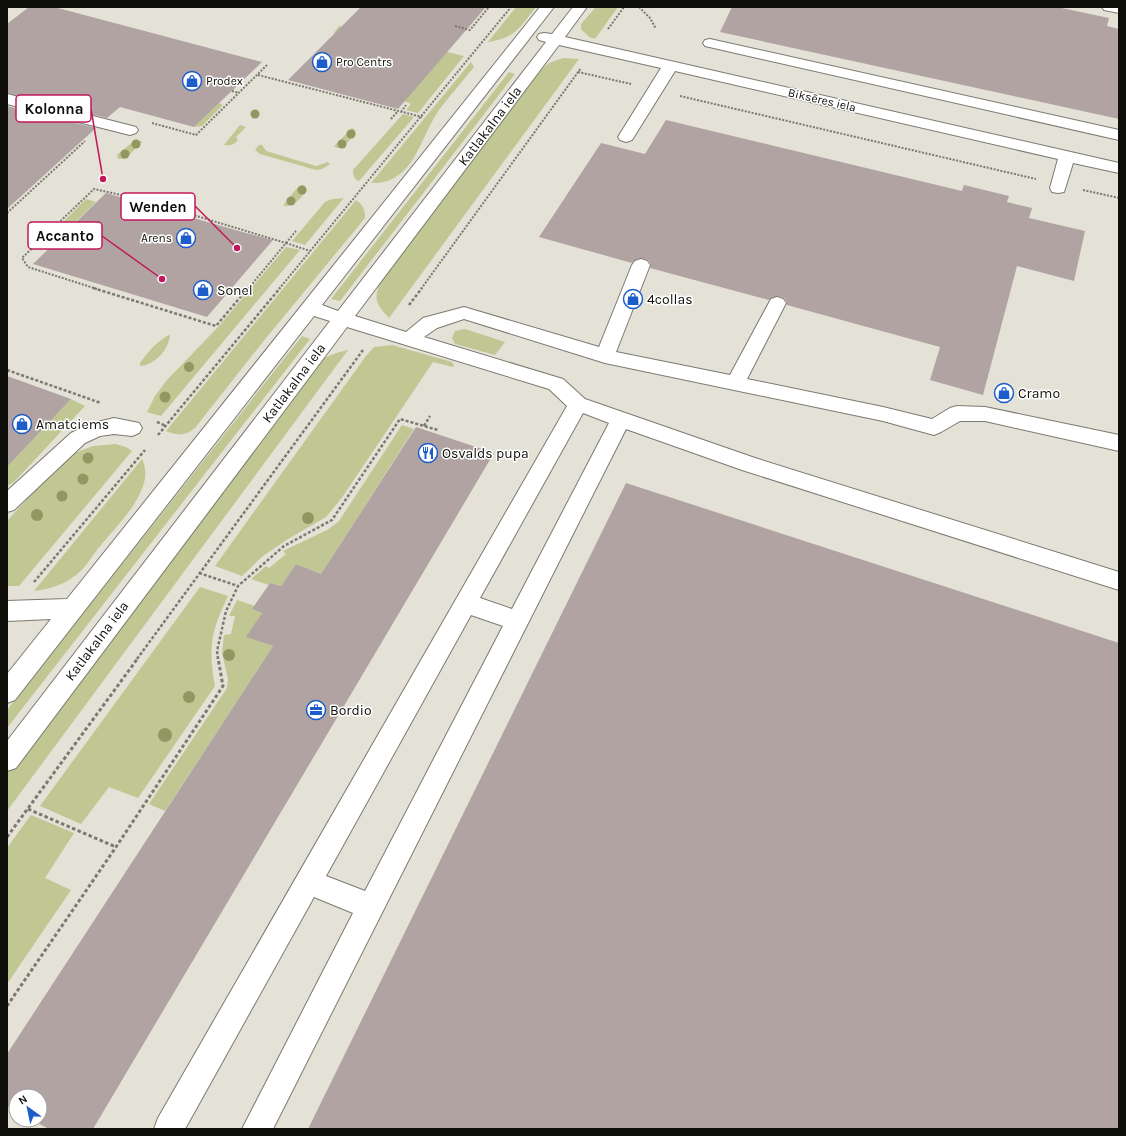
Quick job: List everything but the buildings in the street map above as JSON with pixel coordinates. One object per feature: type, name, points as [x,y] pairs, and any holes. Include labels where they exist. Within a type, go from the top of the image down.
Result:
[{"type":"street","name":"Katlakalna iela","points":[[7,692],[547,7]]},
{"type":"street","name":"Katlakalna iela","points":[[7,760],[580,7]]},
{"type":"street","points":[[1109,7],[1119,9]]},
{"type":"street","name":"Biksēres iela","points":[[525,33],[1119,168]]},
{"type":"street","points":[[710,43],[1119,135]]},
{"type":"street","points":[[626,137],[671,65]]},
{"type":"street","points":[[7,98],[130,130]]},
{"type":"street","points":[[1059,186],[1067,156]]},
{"type":"street","points":[[605,356],[641,265]]},
{"type":"street","points":[[736,384],[777,303]]},
{"type":"street","points":[[310,308],[556,384],[578,404],[749,464],[1119,581]]},
{"type":"street","points":[[409,339],[430,323],[464,314],[605,356],[883,414],[934,427],[957,413],[985,414],[1119,444]]},
{"type":"street","points":[[169,1129],[578,404]]},
{"type":"street","points":[[257,1129],[621,419]]},
{"type":"street","points":[[7,504],[78,438],[96,429],[114,426],[132,428]]},
{"type":"street","points":[[465,603],[518,621]]},
{"type":"street","points":[[8,611],[74,608]]},
{"type":"street","points":[[308,882],[371,907]]},
{"type":"path","points":[[456,26],[470,30],[489,7]]},
{"type":"path","points":[[155,439],[422,117],[511,7]]},
{"type":"path","points":[[7,837],[364,347],[404,313],[624,7]]},
{"type":"path","points":[[639,7],[650,18],[656,29]]},
{"type":"path","points":[[150,122],[196,135],[268,65]]},
{"type":"path","points":[[578,72],[1059,186],[1119,198]]},
{"type":"path","points":[[258,75],[422,117]]},
{"type":"path","points":[[232,91],[239,93]]},
{"type":"path","points":[[390,119],[406,105]]},
{"type":"path","points":[[7,213],[87,139]]},
{"type":"path","points":[[296,231],[286,243],[216,326],[28,267],[22,258],[94,189],[140,199],[286,243],[310,251]]},
{"type":"path","points":[[7,370],[105,404]]},
{"type":"path","points":[[424,426],[430,416]]},
{"type":"path","points":[[7,1006],[116,847],[223,686],[217,651],[226,611],[238,586],[284,546],[332,520],[400,419],[438,430]]},
{"type":"path","points":[[153,420],[166,426]]},
{"type":"path","points":[[8,611],[150,445]]},
{"type":"path","points":[[199,573],[238,586]]},
{"type":"path","points":[[28,809],[116,847]]},
{"type":"green space","points":[[516,7],[536,7],[521,26],[511,34],[505,38],[488,42]]},
{"type":"green space","points":[[596,7],[618,7],[595,39],[589,37],[581,29],[581,24]]},
{"type":"green space","points":[[339,26],[464,56],[418,113],[406,110],[411,104],[404,101],[400,49],[334,33]]},
{"type":"green space","points":[[563,58],[579,59],[389,318],[377,302],[377,294],[380,283],[542,69],[549,63]]},
{"type":"green space","points":[[471,62],[474,67],[439,110],[414,157],[406,168],[397,176],[385,182],[371,183]]},
{"type":"green space","points":[[509,72],[515,74],[340,301],[331,299]]},
{"type":"green space","points":[[219,103],[223,105],[202,126],[194,127]]},
{"type":"green space","points":[[403,114],[414,117],[359,181],[357,180],[354,177],[353,170]]},
{"type":"green space","points":[[240,125],[246,127],[236,137],[238,140],[232,145],[224,145]]},
{"type":"green space","points":[[352,128],[355,130],[356,134],[344,146],[337,148],[334,146]]},
{"type":"green space","points":[[134,141],[142,142],[125,159],[119,159],[117,157],[118,154]]},
{"type":"green space","points":[[259,145],[262,145],[266,151],[316,166],[328,162],[330,164],[322,169],[316,170],[260,154],[255,150]]},
{"type":"green space","points":[[303,185],[307,190],[300,199],[291,205],[284,206],[298,187]]},
{"type":"green space","points":[[344,198],[305,245],[292,241],[325,202],[332,199]]},
{"type":"green space","points":[[86,199],[96,202],[50,247],[41,244]]},
{"type":"green space","points":[[356,200],[365,212],[365,218],[262,343],[195,428],[185,434],[174,434],[166,431]]},
{"type":"green space","points":[[286,247],[300,250],[161,416],[147,412],[155,396],[167,380],[219,326]]},
{"type":"green space","points":[[465,329],[505,342],[495,355],[455,344],[452,338],[455,331]]},
{"type":"green space","points":[[169,335],[167,346],[160,356],[151,363],[140,366],[140,363],[146,355],[160,341]]},
{"type":"green space","points":[[302,336],[310,339],[7,728],[7,710]]},
{"type":"green space","points":[[392,345],[452,362],[454,365],[453,367],[433,362],[341,499],[326,517],[288,539],[263,556],[242,576],[215,566],[366,356],[374,347]]},
{"type":"green space","points":[[348,350],[7,811],[7,773],[322,359]]},
{"type":"green space","points":[[71,399],[85,406],[14,482],[7,486],[7,467]]},
{"type":"green space","points":[[402,425],[414,429],[321,574],[296,564],[281,586],[271,583],[269,585],[251,579],[266,566],[269,568],[286,554],[283,551],[329,529],[339,521]]},
{"type":"green space","points":[[115,444],[126,447],[132,451],[19,586],[7,586],[7,521],[56,467],[72,454],[93,446]]},
{"type":"green space","points":[[142,459],[145,470],[144,482],[134,505],[86,565],[80,572],[61,584],[51,588],[34,591]]},
{"type":"green space","points":[[200,587],[228,596],[212,640],[212,660],[215,686],[138,798],[109,787],[81,824],[40,806]]},
{"type":"green space","points":[[237,600],[255,606],[252,609],[262,613],[247,637],[273,646],[165,811],[149,804],[227,688],[228,679],[222,653],[224,635],[231,634],[235,616],[229,616]]},
{"type":"green space","points":[[31,815],[74,833],[45,878],[71,890],[7,984],[7,848]]},
{"type":"place","name":"Pro Centrs","points":[[322,62]]},
{"type":"place","name":"Prodex","points":[[192,81]]},
{"type":"place","name":"Kolonna","points":[[103,179]]},
{"type":"place","name":"Arens","points":[[186,238]]},
{"type":"place","name":"Wenden","points":[[237,248]]},
{"type":"place","name":"Accanto","points":[[162,279]]},
{"type":"place","name":"Sonel","points":[[203,290]]},
{"type":"place","name":"4collas","points":[[633,299]]},
{"type":"place","name":"Cramo","points":[[1004,393]]},
{"type":"place","name":"Amatciems","points":[[22,424]]},
{"type":"place","name":"Osvalds pupa","points":[[428,453]]},
{"type":"place","name":"Bordio","points":[[316,710]]}]
